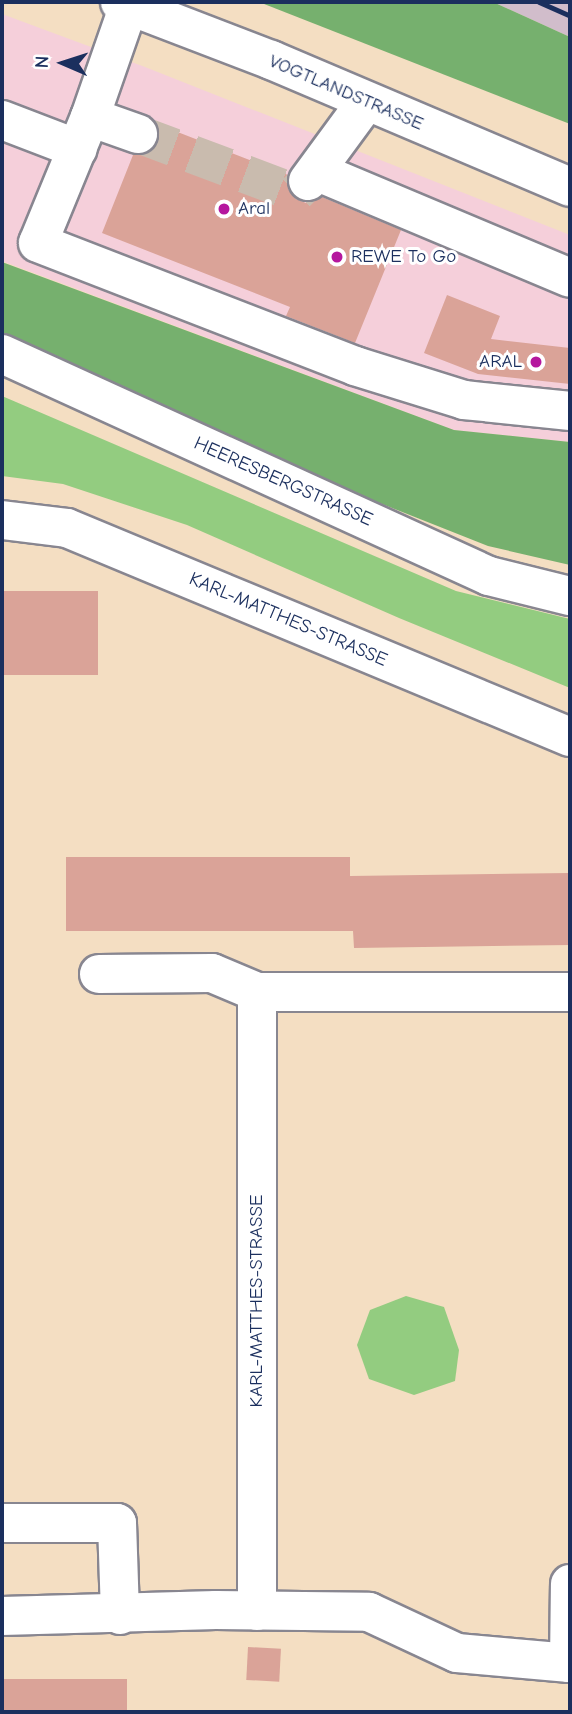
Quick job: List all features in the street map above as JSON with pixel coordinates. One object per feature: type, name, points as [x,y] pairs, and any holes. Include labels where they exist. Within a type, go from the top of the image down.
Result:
[{"type":"street","name":"VOGTLANDSTRASSE","points":[[125,3],[271,60],[570,187]]},
{"type":"street","points":[[125,3],[84,133],[38,243],[355,366],[464,400],[570,411]]},
{"type":"street","points":[[366,102],[313,176],[570,278]]},
{"type":"street","points":[[2,120],[84,133],[138,134]]},
{"type":"street","name":"HEERESBERGSTRASSE","points":[[2,354],[489,576],[570,596]]},
{"type":"street","name":"KARL-MATTHES-STRASSE","points":[[2,520],[67,528],[570,737]]},
{"type":"street","points":[[99,974],[212,973],[257,992],[570,992]]},
{"type":"street","name":"KARL-MATTHES-STRASSE","points":[[257,992],[257,1611]]},
{"type":"street","points":[[2,1523],[117,1523],[120,1615]]},
{"type":"street","points":[[2,1616],[257,1611],[369,1612],[457,1653],[569,1663],[570,1584]]},
{"type":"shaded area","points":[[493,2],[570,2],[570,37]]},
{"type":"shaded area","points":[[2,14],[145,67],[570,235],[570,442],[454,430],[2,261]]},
{"type":"green space","points":[[259,2],[493,2],[570,37],[570,124]]},
{"type":"green space","points":[[2,262],[454,430],[570,442],[570,565],[488,546],[319,479],[2,333]]},
{"type":"green space","points":[[2,396],[456,591],[570,619],[570,688],[399,618],[187,525],[63,484],[2,476]]},
{"type":"green space","points":[[406,1296],[444,1307],[459,1350],[455,1381],[414,1395],[369,1379],[357,1345],[370,1310]]},
{"type":"building","points":[[157,124],[288,175],[288,189],[296,199],[306,203],[322,197],[401,230],[355,343],[286,316],[290,307],[102,233],[133,155],[152,151],[158,142]]},
{"type":"building","points":[[447,295],[500,316],[491,339],[570,348],[570,384],[478,374],[424,353]]},
{"type":"building","points":[[2,591],[98,591],[98,675],[2,675]]},
{"type":"building","points":[[66,857],[350,857],[350,876],[570,873],[570,945],[354,948],[353,931],[66,931]]},
{"type":"building","points":[[248,1647],[281,1649],[279,1682],[246,1680]]},
{"type":"building","points":[[2,1679],[127,1679],[127,1712],[2,1712]]},
{"type":"tunnel","points":[[138,134],[296,193],[308,181]]},
{"type":"railway","points":[[539,2],[570,16]]},
{"type":"place","name":"Aral","points":[[224,209]]},
{"type":"place","name":"REWE To Go","points":[[337,257]]},
{"type":"place","name":"ARAL","points":[[536,362]]}]
